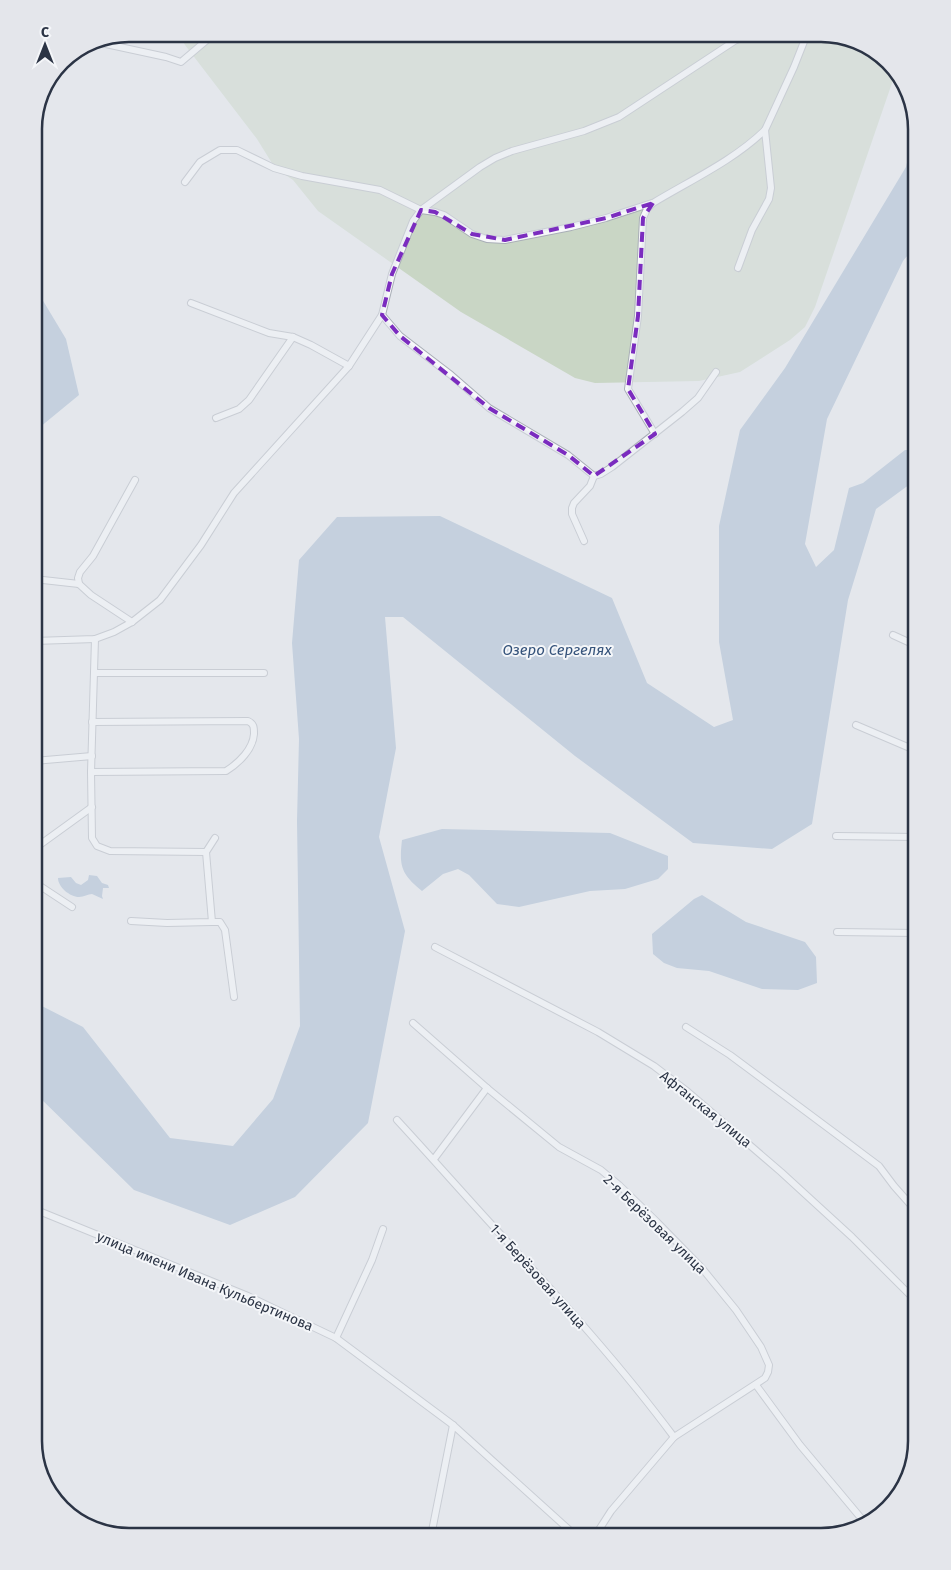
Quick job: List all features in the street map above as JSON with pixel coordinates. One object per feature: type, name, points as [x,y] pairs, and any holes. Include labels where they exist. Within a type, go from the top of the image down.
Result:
[{"type":"street","points":[[109,45],[181,62],[204,42]]},
{"type":"street","points":[[43,641],[95,639],[114,632],[132,622],[160,600],[201,545],[234,493],[349,366],[382,315],[392,274],[413,221],[421,210],[480,167],[496,158],[525,147],[584,131],[619,117],[732,43]]},
{"type":"street","points":[[185,182],[200,162],[220,150],[237,150],[274,168],[302,176],[380,190],[421,210],[444,215],[472,234],[487,239],[505,240],[598,220],[653,203],[751,143],[764,130],[803,43]]},
{"type":"street","points":[[738,268],[752,230],[769,199],[771,188],[764,130]]},
{"type":"street","points":[[653,203],[647,209],[643,218],[638,316],[628,389],[654,434]]},
{"type":"street","points":[[191,303],[269,333],[293,337],[349,366]]},
{"type":"street","points":[[382,315],[400,336],[489,408],[568,455],[594,476]]},
{"type":"street","points":[[216,418],[240,409],[249,400],[293,337]]},
{"type":"street","points":[[594,476],[612,467],[698,398],[716,372]]},
{"type":"street","points":[[584,541],[572,514],[572,508],[574,503],[590,486],[594,476]]},
{"type":"street","points":[[79,584],[80,572],[92,556],[135,480]]},
{"type":"street","points":[[43,580],[79,584],[91,595],[132,622]]},
{"type":"street","points":[[893,636],[908,642]]},
{"type":"street","points":[[95,639],[91,772],[92,838],[97,846],[110,851],[206,852]]},
{"type":"street","points":[[94,673],[264,673]]},
{"type":"street","points":[[91,772],[226,771],[233,767],[249,749],[254,740],[254,727],[248,721],[92,722]]},
{"type":"street","points":[[856,725],[908,747]]},
{"type":"street","points":[[43,760],[92,756]]},
{"type":"street","points":[[42,843],[92,807]]},
{"type":"street","points":[[836,836],[908,837]]},
{"type":"street","points":[[212,922],[206,852],[215,838]]},
{"type":"street","points":[[42,888],[72,907]]},
{"type":"street","points":[[131,921],[166,923],[220,922],[225,930],[234,997]]},
{"type":"street","points":[[837,932],[908,933]]},
{"type":"street","name":"Афганская улица","points":[[435,947],[598,1032],[654,1066],[688,1092],[781,1172],[852,1237],[908,1293]]},
{"type":"street","name":"2-я Берёзовая улица","points":[[413,1023],[487,1088],[559,1147],[601,1170],[619,1185],[702,1267],[736,1310],[762,1348],[769,1365],[768,1372],[766,1378],[756,1385]]},
{"type":"street","points":[[686,1027],[730,1054],[879,1166],[908,1202]]},
{"type":"street","points":[[434,1159],[487,1088]]},
{"type":"street","name":"1-я Берёзовая улица","points":[[397,1120],[557,1296],[646,1400],[674,1437]]},
{"type":"street","name":"улица имени Ивана Кульбертинова","points":[[42,1212],[248,1296],[336,1338],[453,1425],[567,1528]]},
{"type":"street","points":[[336,1338],[372,1260],[383,1229]]},
{"type":"street","points":[[600,1528],[611,1511],[674,1437],[756,1385],[800,1445],[861,1518]]},
{"type":"street","points":[[433,1527],[453,1425]]},
{"type":"highlighted area","points":[[653,203],[643,218],[638,316],[628,389],[655,434],[594,476],[568,455],[489,408],[400,336],[382,315],[392,274],[421,210],[435,212],[472,234],[505,240],[606,218]]},
{"type":"green space","points":[[183,42],[828,43],[839,44],[860,51],[879,64],[894,80],[815,307],[805,327],[790,340],[740,372],[699,381],[595,383],[575,378],[461,312],[318,211],[293,180],[275,168],[257,139]]},
{"type":"water","name":"Озеро Сергелях","points":[[908,158],[908,255],[903,261],[827,419],[805,544],[816,567],[834,550],[849,488],[863,483],[905,450],[908,450],[908,486],[876,509],[848,600],[812,824],[772,849],[693,843],[575,756],[403,617],[385,617],[396,748],[379,837],[405,931],[368,1123],[295,1197],[230,1225],[134,1190],[42,1100],[42,1006],[83,1027],[170,1138],[233,1146],[273,1099],[300,1026],[297,821],[299,739],[292,643],[299,560],[337,517],[440,516],[612,598],[647,683],[714,727],[733,720],[719,642],[719,526],[740,430],[785,368],[906,167]]},
{"type":"water","points":[[43,300],[66,339],[79,395],[43,425]]},
{"type":"water","points":[[442,829],[610,833],[668,856],[668,869],[658,879],[625,889],[590,891],[519,907],[497,904],[469,875],[458,869],[443,874],[422,891],[410,880],[403,869],[401,863],[402,840]]},
{"type":"water","points":[[89,875],[97,876],[102,883],[108,885],[109,888],[103,888],[103,899],[92,894],[76,897],[62,888],[58,878],[71,877],[76,883],[81,885],[88,880]]},
{"type":"water","points":[[702,895],[746,922],[805,942],[816,957],[817,983],[798,990],[762,989],[709,971],[677,968],[664,963],[653,954],[652,934],[694,899]]}]
